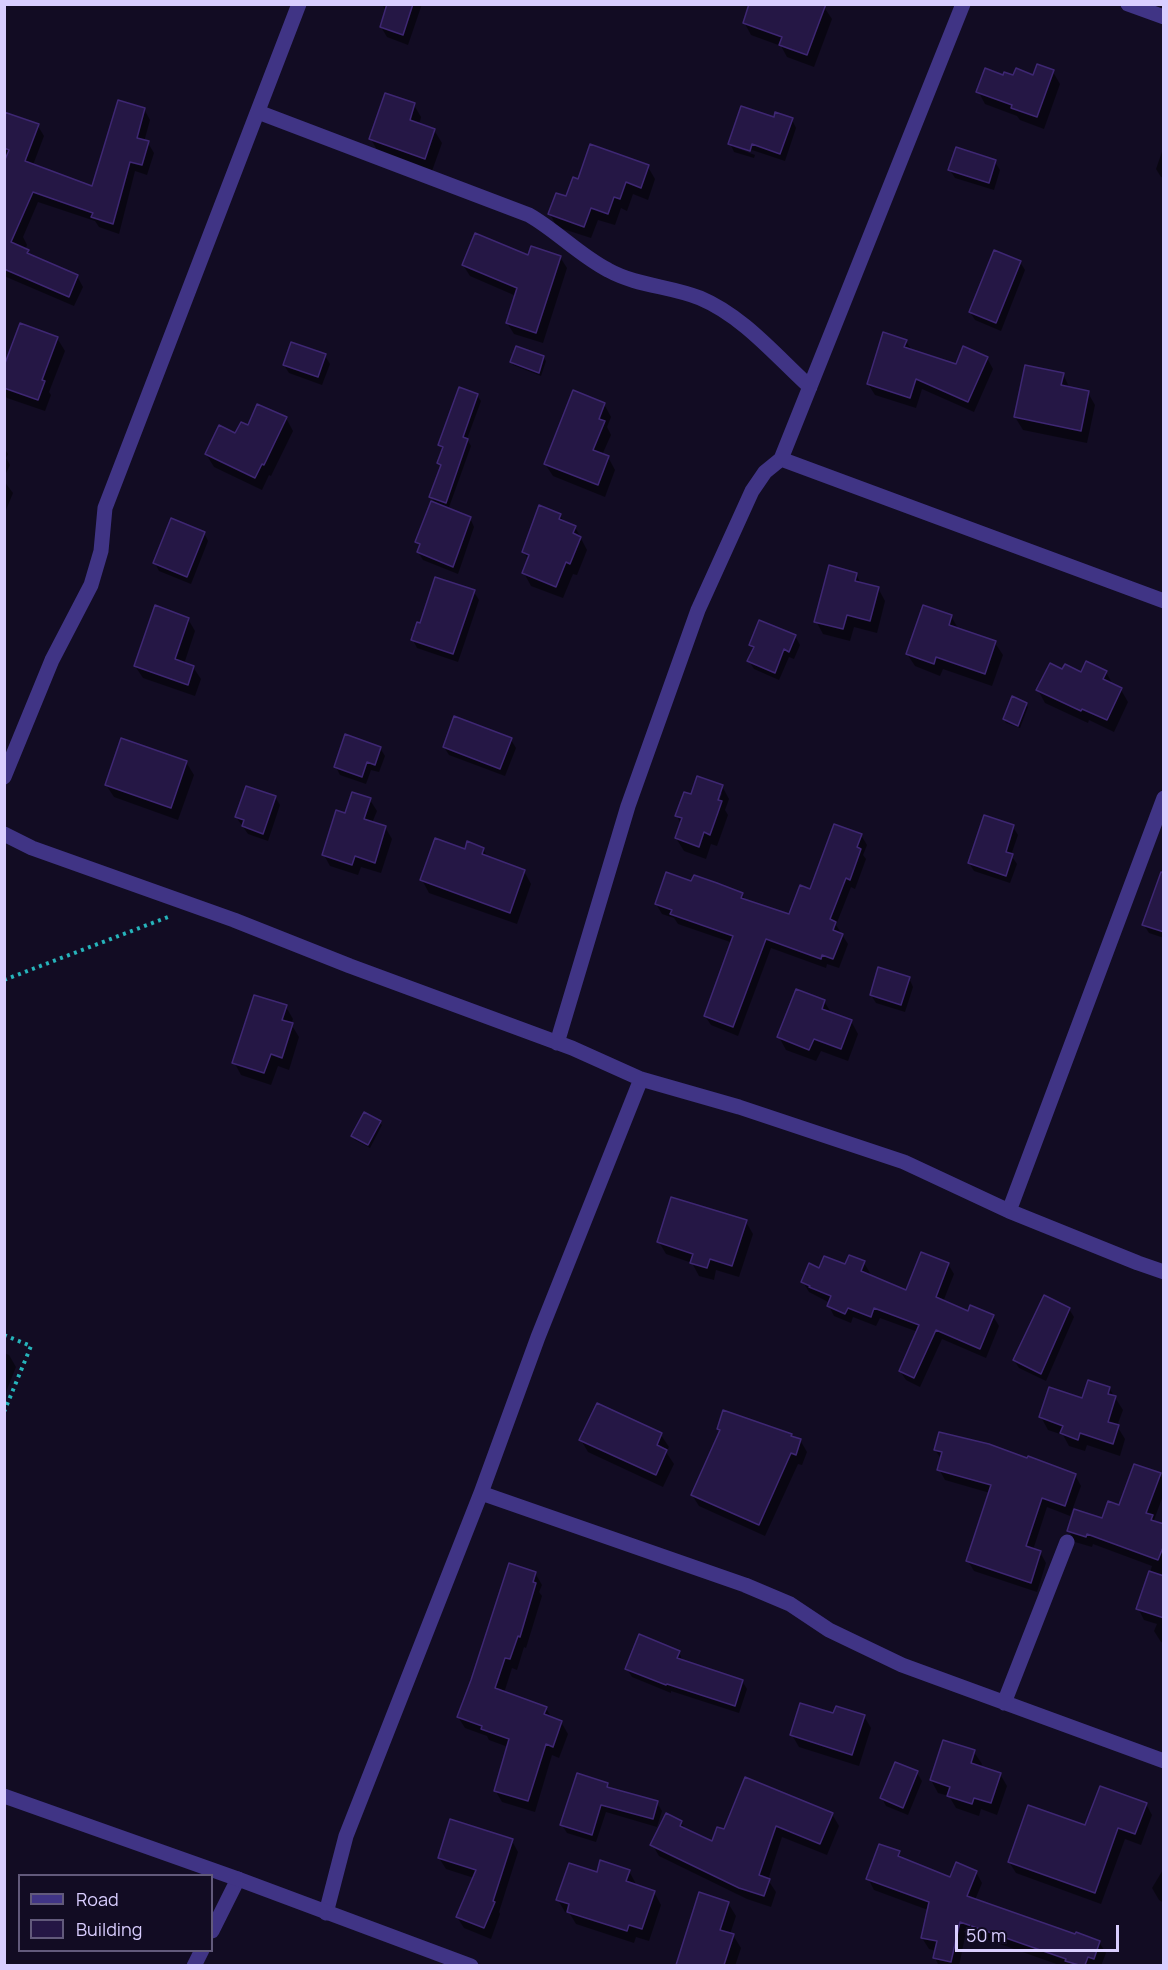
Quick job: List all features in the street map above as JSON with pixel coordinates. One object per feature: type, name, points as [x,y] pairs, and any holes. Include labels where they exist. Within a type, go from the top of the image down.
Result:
[{"type":"street","points":[[4,777],[52,660],[91,585],[101,551],[105,508],[299,4]]},
{"type":"street","points":[[557,1043],[628,806],[698,610],[752,491],[765,471],[782,459],[963,4]]},
{"type":"street","points":[[1128,4],[1164,17]]},
{"type":"street","points":[[258,112],[529,215],[608,270],[632,281],[697,297],[721,308],[742,324],[810,387]]},
{"type":"street","points":[[782,459],[1164,601]]},
{"type":"street","points":[[1009,1211],[1164,798]]},
{"type":"street","points":[[4,834],[32,849],[194,906],[557,1043],[641,1079],[739,1107],[904,1162],[1009,1211],[1164,1272]]},
{"type":"street","points":[[326,1913],[346,1836],[481,1493],[538,1337],[641,1079]]},
{"type":"street","points":[[481,1493],[745,1586],[790,1604],[829,1630],[902,1665],[1164,1761]]},
{"type":"street","points":[[1004,1704],[1067,1542]]},
{"type":"street","points":[[4,1796],[471,1965]]},
{"type":"street","points":[[213,1929],[238,1879]]},
{"type":"path","points":[[4,980],[194,906]]},
{"type":"path","points":[[4,1335],[31,1346],[4,1412]]},
{"type":"building","points":[[387,4],[413,4],[403,35],[380,27]]},
{"type":"building","points":[[749,4],[826,4],[807,55],[779,45],[782,37],[743,23]]},
{"type":"building","points":[[1037,64],[1054,70],[1037,117],[976,92],[985,68],[1003,75],[1004,72],[1013,75],[1016,68],[1033,75]]},
{"type":"building","points":[[385,93],[415,103],[410,120],[435,129],[425,159],[369,139]]},
{"type":"building","points":[[118,100],[145,108],[137,138],[149,141],[142,165],[130,162],[113,224],[91,217],[93,213],[33,192],[11,242],[29,250],[27,253],[78,275],[69,297],[4,269],[4,162],[9,150],[4,148],[4,112],[39,124],[25,161],[92,186]]},
{"type":"building","points":[[741,106],[774,117],[775,112],[793,118],[780,154],[752,144],[750,151],[728,144]]},
{"type":"building","points":[[590,144],[649,165],[641,188],[626,182],[620,199],[614,197],[608,214],[591,208],[584,227],[548,214],[556,193],[566,196],[573,177],[578,179]]},
{"type":"building","points":[[956,147],[996,160],[989,183],[948,170]]},
{"type":"building","points":[[475,233],[528,255],[531,246],[561,256],[536,333],[506,323],[517,288],[462,265]]},
{"type":"building","points":[[994,250],[1021,261],[996,323],[969,312]]},
{"type":"building","points":[[20,323],[58,337],[42,380],[45,381],[38,400],[4,388],[4,366]]},
{"type":"building","points":[[883,332],[907,340],[904,347],[956,364],[963,346],[988,357],[968,402],[916,379],[910,398],[867,384]]},
{"type":"building","points":[[291,342],[326,354],[318,377],[283,365]]},
{"type":"building","points":[[516,346],[544,356],[539,373],[510,362]]},
{"type":"building","points":[[1025,365],[1064,373],[1061,385],[1089,391],[1081,431],[1014,417]]},
{"type":"building","points":[[459,387],[478,394],[463,437],[468,439],[446,503],[429,497],[441,465],[437,463],[443,447],[438,445]]},
{"type":"building","points":[[573,390],[605,403],[599,419],[605,421],[593,450],[609,456],[598,485],[544,464]]},
{"type":"building","points":[[257,404],[287,417],[264,465],[262,464],[255,478],[205,454],[219,425],[235,433],[241,422],[248,425]]},
{"type":"building","points":[[431,501],[471,517],[453,567],[417,552],[420,544],[415,542]]},
{"type":"building","points":[[539,505],[561,514],[559,519],[576,526],[573,533],[581,537],[570,564],[566,562],[556,587],[522,573],[529,555],[522,552]]},
{"type":"building","points":[[171,518],[205,532],[187,577],[153,563]]},
{"type":"building","points":[[829,565],[857,573],[855,581],[879,587],[870,621],[847,615],[843,629],[814,622]]},
{"type":"building","points":[[435,577],[475,590],[453,654],[411,640],[417,622],[420,623]]},
{"type":"building","points":[[155,605],[189,618],[175,659],[194,666],[188,685],[134,666]]},
{"type":"building","points":[[923,605],[952,615],[949,625],[996,641],[985,674],[936,657],[934,664],[906,654]]},
{"type":"building","points":[[759,620],[796,635],[789,652],[784,649],[775,673],[747,661],[754,647],[749,645]]},
{"type":"building","points":[[1086,661],[1107,671],[1103,679],[1122,688],[1107,720],[1082,709],[1081,711],[1036,690],[1050,663],[1062,669],[1065,664],[1081,672]]},
{"type":"building","points":[[1012,696],[1027,703],[1018,726],[1003,719]]},
{"type":"building","points":[[454,716],[512,738],[500,769],[443,747]]},
{"type":"building","points":[[345,734],[381,747],[375,765],[367,762],[362,777],[334,767]]},
{"type":"building","points":[[121,738],[187,761],[171,808],[105,785]]},
{"type":"building","points":[[697,776],[723,785],[718,800],[722,801],[710,835],[704,832],[699,847],[675,838],[682,818],[675,816],[684,792],[691,794]]},
{"type":"building","points":[[246,786],[276,796],[263,834],[242,826],[244,820],[235,817]]},
{"type":"building","points":[[352,792],[371,798],[364,819],[386,826],[375,863],[355,856],[352,865],[322,855],[336,810],[345,813]]},
{"type":"building","points":[[984,815],[1014,825],[1006,852],[1013,854],[1006,876],[968,863]]},
{"type":"building","points":[[834,824],[862,834],[857,847],[861,849],[850,880],[846,878],[830,919],[836,922],[833,930],[843,934],[833,959],[822,955],[821,959],[766,939],[733,1027],[704,1016],[733,936],[670,914],[672,910],[655,904],[666,872],[691,881],[694,875],[743,893],[741,898],[789,914],[800,885],[810,889]]},
{"type":"building","points":[[435,838],[465,849],[467,841],[484,848],[482,854],[525,870],[510,913],[420,880]]},
{"type":"building","points":[[1161,872],[1164,873],[1164,932],[1142,925]]},
{"type":"building","points":[[878,967],[910,977],[901,1005],[870,995]]},
{"type":"building","points":[[796,989],[825,1000],[822,1009],[852,1020],[841,1049],[814,1039],[809,1050],[777,1037]]},
{"type":"building","points":[[254,995],[287,1005],[282,1020],[293,1023],[282,1058],[271,1054],[264,1073],[232,1063]]},
{"type":"building","points":[[364,1112],[381,1121],[368,1145],[351,1136]]},
{"type":"building","points":[[671,1197],[747,1220],[732,1266],[710,1259],[707,1268],[690,1263],[693,1254],[657,1242]]},
{"type":"building","points":[[921,1252],[949,1263],[936,1297],[968,1311],[970,1305],[994,1315],[980,1349],[936,1330],[914,1378],[899,1371],[919,1325],[874,1308],[871,1317],[848,1308],[845,1314],[827,1306],[831,1296],[801,1282],[809,1263],[819,1268],[824,1256],[845,1264],[849,1255],[865,1261],[861,1271],[906,1290]]},
{"type":"building","points":[[1044,1295],[1070,1308],[1041,1374],[1013,1360]]},
{"type":"building","points":[[1088,1380],[1110,1387],[1108,1394],[1116,1396],[1108,1422],[1119,1425],[1113,1444],[1080,1433],[1078,1440],[1060,1433],[1063,1426],[1039,1417],[1049,1387],[1082,1398]]},
{"type":"building","points":[[597,1403],[662,1433],[657,1445],[667,1450],[656,1475],[579,1440]]},
{"type":"building","points":[[723,1410],[801,1439],[796,1455],[791,1453],[759,1525],[691,1495],[720,1430],[717,1429]]},
{"type":"building","points":[[939,1432],[989,1444],[1076,1474],[1065,1506],[1042,1498],[1026,1546],[1041,1551],[1031,1583],[966,1561],[991,1485],[937,1470],[942,1452],[934,1450]]},
{"type":"building","points":[[1134,1464],[1161,1473],[1146,1513],[1153,1515],[1151,1520],[1164,1524],[1164,1545],[1158,1560],[1087,1534],[1086,1537],[1067,1531],[1074,1509],[1102,1518],[1108,1501],[1119,1505]]},
{"type":"building","points":[[509,1563],[536,1572],[533,1582],[536,1583],[520,1637],[518,1636],[510,1659],[505,1658],[495,1688],[547,1707],[544,1714],[562,1721],[553,1747],[546,1744],[528,1801],[494,1791],[509,1739],[457,1717]]},
{"type":"building","points":[[1149,1571],[1164,1576],[1164,1618],[1136,1609]]},
{"type":"building","points":[[639,1634],[680,1651],[677,1658],[743,1680],[735,1706],[666,1685],[625,1669]]},
{"type":"building","points":[[800,1703],[833,1713],[836,1706],[865,1715],[852,1755],[790,1735]]},
{"type":"building","points":[[943,1740],[975,1750],[971,1763],[1001,1773],[991,1803],[974,1798],[972,1804],[947,1796],[950,1787],[930,1780]]},
{"type":"building","points":[[895,1762],[918,1771],[903,1808],[880,1798]]},
{"type":"building","points":[[577,1773],[608,1783],[607,1787],[658,1801],[653,1819],[601,1805],[592,1835],[560,1825]]},
{"type":"building","points":[[745,1777],[833,1813],[820,1844],[776,1826],[759,1875],[770,1879],[764,1896],[739,1888],[650,1845],[666,1813],[682,1821],[680,1826],[712,1841],[717,1827],[724,1829]]},
{"type":"building","points":[[1100,1786],[1147,1803],[1135,1834],[1118,1828],[1095,1893],[1008,1862],[1028,1805],[1085,1825]]},
{"type":"building","points":[[450,1819],[513,1839],[493,1901],[495,1902],[484,1928],[456,1917],[476,1870],[438,1858]]},
{"type":"building","points":[[879,1844],[900,1851],[898,1856],[950,1877],[956,1862],[977,1871],[967,1896],[1100,1941],[1094,1959],[1088,1957],[1085,1965],[1079,1965],[960,1922],[951,1962],[933,1958],[937,1941],[921,1938],[929,1902],[866,1879]]},
{"type":"building","points":[[600,1860],[630,1870],[626,1881],[655,1891],[642,1929],[629,1925],[627,1931],[567,1912],[569,1904],[556,1900],[569,1863],[597,1872]]},
{"type":"building","points":[[699,1892],[729,1902],[720,1930],[734,1934],[724,1965],[676,1965]]}]
